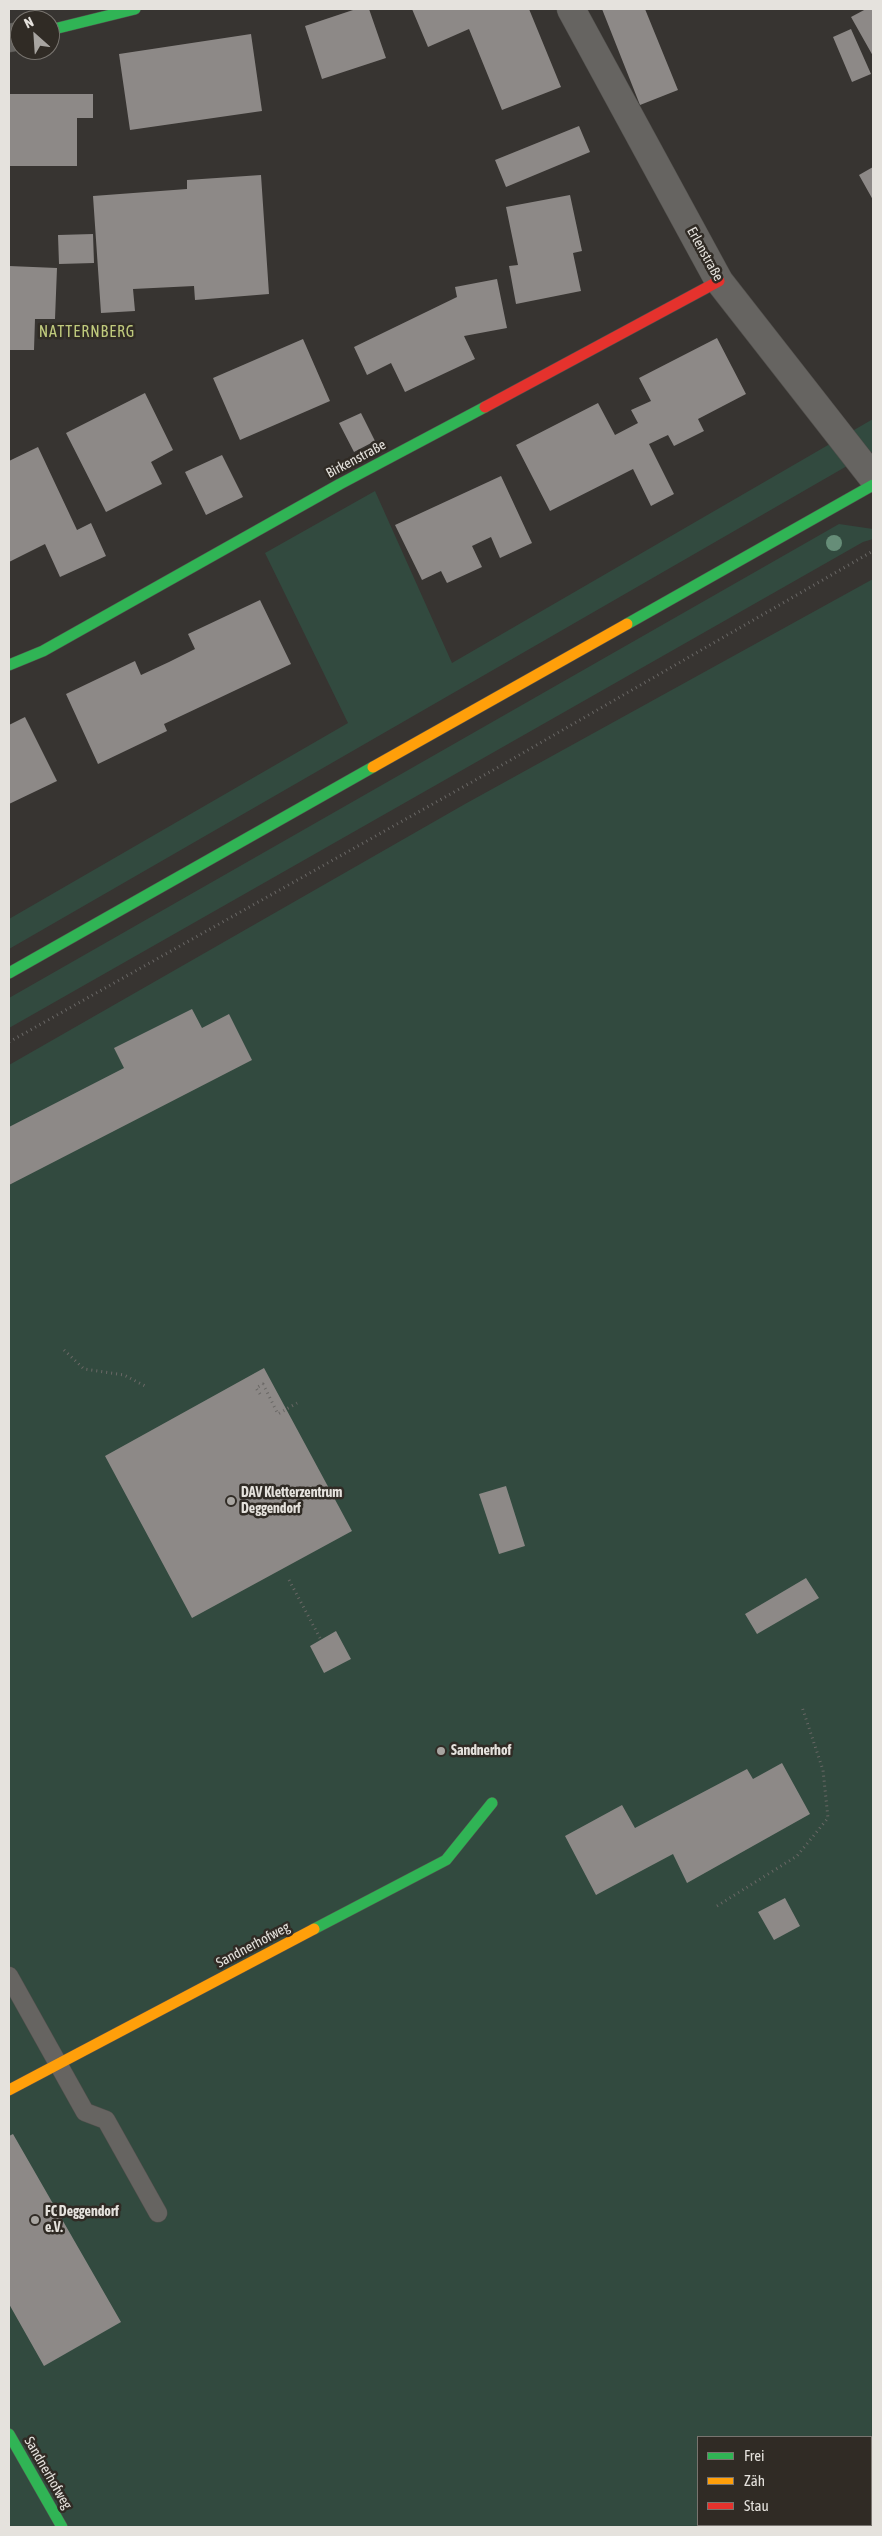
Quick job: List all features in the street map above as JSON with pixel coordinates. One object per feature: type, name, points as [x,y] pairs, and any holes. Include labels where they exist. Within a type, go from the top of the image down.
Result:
[{"type":"street","points":[[60,28],[135,9]]},
{"type":"street","name":"Erlenstraße","points":[[571,9],[719,281],[873,478]]},
{"type":"street","name":"Birkenstraße","points":[[9,666],[43,651],[340,484],[719,281]]},
{"type":"street","points":[[9,973],[873,485]]},
{"type":"street","name":"Sandnerhofweg","points":[[9,2090],[446,1860],[492,1803]]},
{"type":"street","name":"Sandnerhofweg","points":[[9,2434],[62,2527]]},
{"type":"lane","points":[[9,1976],[85,2112],[106,2120],[158,2213]]},
{"type":"path","points":[[9,1042],[503,764],[873,551]]},
{"type":"path","points":[[64,1350],[84,1369],[124,1375],[147,1387]]},
{"type":"path","points":[[260,1394],[256,1388],[263,1384],[278,1414],[297,1403]]},
{"type":"path","points":[[289,1580],[320,1638]]},
{"type":"path","points":[[717,1906],[797,1856],[828,1818],[824,1770],[802,1708]]},
{"type":"green space","points":[[873,419],[873,451],[9,949],[9,919],[348,723],[265,553],[375,491],[452,663]]},
{"type":"green space","points":[[839,524],[873,529],[873,539],[863,542],[9,1028],[9,998]]},
{"type":"green space","name":"Sandnerhof","points":[[873,579],[873,2527],[9,2527],[9,1065],[465,804]]},
{"type":"building","points":[[356,9],[369,9],[386,58],[322,79],[305,26]]},
{"type":"building","points":[[412,9],[529,9],[561,87],[502,110],[469,29],[428,47]]},
{"type":"building","points":[[602,9],[645,9],[678,90],[640,105]]},
{"type":"building","points":[[866,9],[873,9],[873,56],[851,17]]},
{"type":"building","points":[[851,29],[871,74],[852,82],[833,37]]},
{"type":"building","points":[[251,34],[262,111],[130,130],[119,54]]},
{"type":"building","points":[[9,94],[93,94],[93,118],[77,118],[77,166],[9,166]]},
{"type":"building","points":[[579,126],[590,152],[506,187],[495,160]]},
{"type":"building","points":[[873,167],[873,200],[859,175]]},
{"type":"building","points":[[261,175],[269,294],[195,300],[194,286],[133,289],[135,311],[101,313],[93,196],[187,189],[187,180]]},
{"type":"building","points":[[570,195],[582,251],[573,253],[581,291],[516,304],[509,266],[518,265],[506,207]]},
{"type":"building","points":[[93,234],[94,263],[59,264],[58,235]]},
{"type":"building","points":[[9,266],[57,268],[55,319],[35,319],[34,350],[9,350]]},
{"type":"building","points":[[497,279],[507,328],[464,336],[475,359],[405,392],[391,363],[367,375],[354,347],[457,297],[455,287]]},
{"type":"building","points":[[717,338],[746,394],[698,419],[704,431],[674,446],[668,435],[649,444],[674,494],[651,506],[633,469],[550,511],[516,445],[598,403],[615,435],[638,423],[631,410],[651,401],[639,378]]},
{"type":"building","points":[[303,339],[330,401],[240,440],[213,378]]},
{"type":"building","points":[[145,393],[173,450],[151,462],[162,484],[106,512],[66,433]]},
{"type":"building","points":[[361,413],[375,441],[354,452],[339,423]]},
{"type":"building","points":[[38,447],[77,530],[91,523],[106,556],[60,577],[45,544],[9,562],[9,461]]},
{"type":"building","points":[[222,455],[243,497],[206,515],[185,472]]},
{"type":"building","points":[[501,476],[532,543],[500,558],[491,537],[472,546],[482,567],[447,583],[441,571],[422,580],[395,525]]},
{"type":"building","points":[[260,600],[291,664],[164,724],[167,731],[98,764],[66,694],[135,661],[141,675],[169,662],[195,649],[188,634]]},
{"type":"building","points":[[25,717],[57,781],[9,804],[9,725]]},
{"type":"building","points":[[192,1009],[202,1028],[229,1014],[252,1060],[9,1185],[9,1127],[124,1068],[114,1048]]},
{"type":"building","name":"DAV Kletterzentrum Deggendorf","points":[[264,1368],[352,1531],[192,1618],[105,1456]]},
{"type":"building","points":[[506,1486],[525,1546],[499,1554],[479,1494]]},
{"type":"building","points":[[806,1578],[819,1598],[757,1634],[745,1614]]},
{"type":"building","points":[[336,1631],[351,1659],[324,1673],[310,1646]]},
{"type":"building","points":[[782,1763],[810,1814],[687,1883],[673,1854],[596,1895],[565,1836],[622,1805],[635,1828],[747,1769],[753,1779]]},
{"type":"building","points":[[785,1898],[800,1926],[774,1940],[758,1912]]},
{"type":"building","name":"FC Deggendorf e.V.","points":[[13,2134],[121,2322],[44,2366],[9,2304],[9,2136]]},
{"type":"traffic: fast","points":[[60,28],[135,9]]},
{"type":"traffic: fast","points":[[9,665],[43,651],[340,484],[485,407]]},
{"type":"traffic: fast","points":[[627,624],[873,485]]},
{"type":"traffic: fast","points":[[9,973],[373,767]]},
{"type":"traffic: fast","points":[[314,1929],[446,1860],[492,1803]]},
{"type":"traffic: fast","points":[[9,2434],[62,2527]]},
{"type":"traffic: slow","points":[[373,767],[627,624]]},
{"type":"traffic: slow","points":[[9,2090],[314,1929]]},
{"type":"traffic: jam","points":[[485,407],[719,281]]},
{"type":"place","name":"DAV Kletterzentrum Deggendorf","points":[[231,1501]]},
{"type":"place","name":"Sandnerhof","points":[[441,1751]]},
{"type":"place","name":"FC Deggendorf e.V.","points":[[35,2220]]},
{"type":"district","name":"NATTERNBERG","points":[[87,332]]}]
